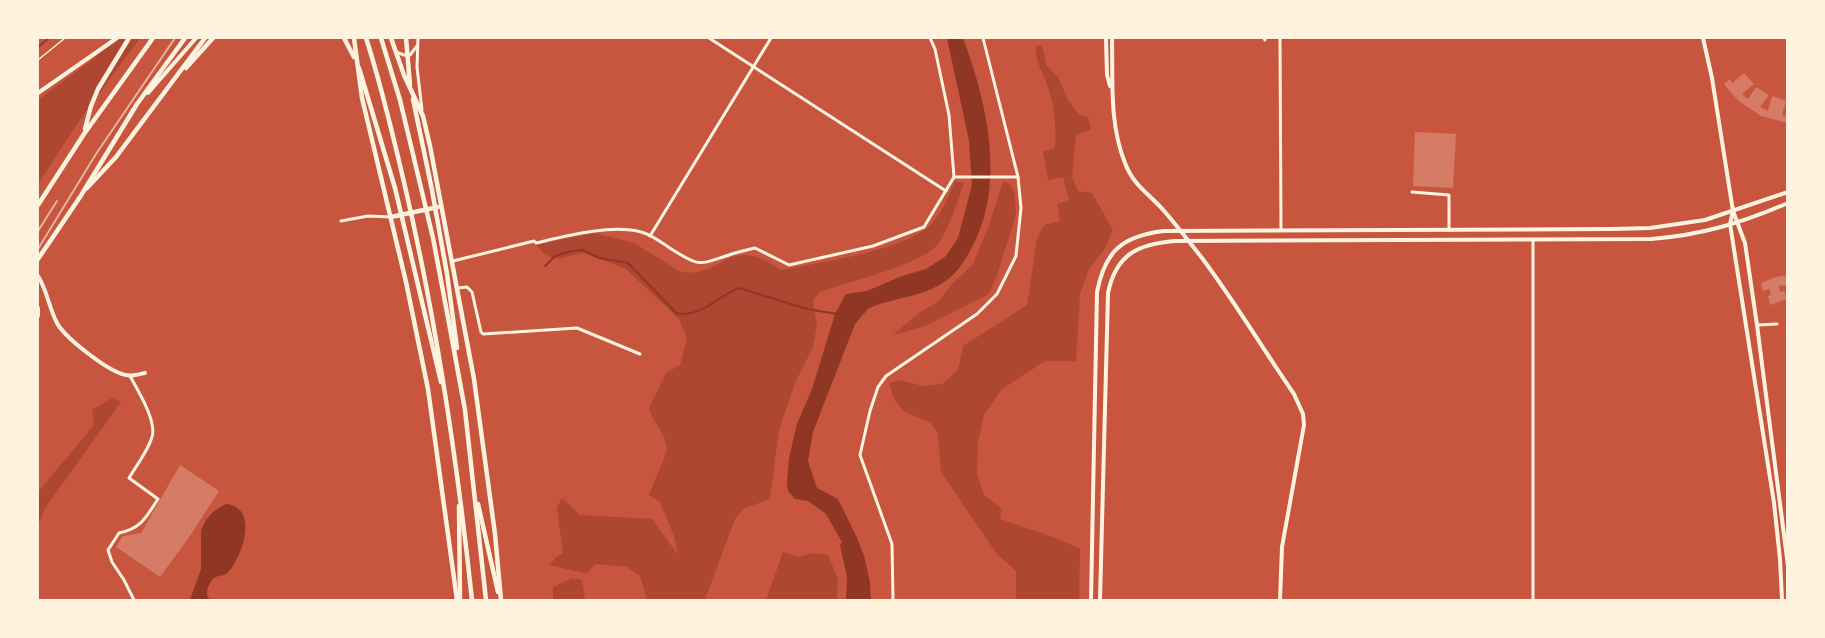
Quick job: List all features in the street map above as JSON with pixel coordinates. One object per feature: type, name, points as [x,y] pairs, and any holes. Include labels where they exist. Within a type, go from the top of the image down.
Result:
[{"type":"highway","points":[[84,134],[98,89],[129,38]]},
{"type":"highway","points":[[38,206],[84,134],[153,38]]},
{"type":"highway","points":[[38,259],[139,102],[185,38]]},
{"type":"highway","points":[[80,197],[116,158],[205,38]]},
{"type":"highway","points":[[166,90],[213,38]]},
{"type":"highway","points":[[344,38],[358,63],[395,188],[448,410]]},
{"type":"highway","points":[[354,38],[362,98],[406,282],[428,389],[458,600]]},
{"type":"highway","points":[[366,38],[386,103],[417,236],[448,410],[472,600]]},
{"type":"highway","points":[[381,38],[400,100],[433,238],[465,410]]},
{"type":"highway","points":[[391,38],[423,116],[453,261],[475,385],[495,534],[500,600]]},
{"type":"highway","points":[[406,38],[411,89],[447,273],[486,600]]},
{"type":"highway","points":[[391,217],[442,206]]},
{"type":"highway","points":[[473,483],[500,600]]},
{"type":"highway","points":[[458,485],[458,600]]},
{"type":"main road","points":[[107,45],[110,38]]},
{"type":"main road","points":[[38,93],[117,38]]},
{"type":"main road","points":[[139,102],[196,38]]},
{"type":"main road","points":[[1106,38],[1107,75],[1111,90]]},
{"type":"main road","points":[[1112,38],[1112,108],[1125,163],[1133,179],[1142,191],[1164,210],[1203,259],[1294,394],[1303,414],[1303,435],[1282,547],[1280,600]]},
{"type":"main road","points":[[1703,38],[1712,78],[1733,211],[1745,243],[1758,325],[1788,566]]},
{"type":"main road","points":[[1091,600],[1096,305],[1100,276],[1106,262],[1122,243],[1150,232],[1180,231],[1630,229],[1705,220],[1788,192]]},
{"type":"main road","points":[[1100,600],[1107,307],[1111,280],[1117,267],[1125,257],[1138,248],[1155,243],[1189,242],[1660,238],[1709,231],[1788,203]]},
{"type":"main road","points":[[1733,211],[1730,224],[1774,503],[1782,600]]},
{"type":"main road","points":[[38,276],[63,333],[120,374],[130,376],[145,373]]},
{"type":"main road","points":[[38,308],[38,316]]},
{"type":"street","points":[[418,38],[417,67],[423,116]]},
{"type":"street","points":[[708,38],[946,191]]},
{"type":"street","points":[[650,236],[771,38]]},
{"type":"street","points":[[453,261],[534,241],[536,243],[585,232],[630,231],[650,236],[687,259],[699,263],[710,263],[755,248],[789,265],[873,246],[924,227],[954,177],[949,115],[935,49],[930,38]]},
{"type":"street","points":[[893,600],[892,544],[860,455],[878,387],[886,376],[977,314],[998,294],[1016,256],[1021,208],[1018,177],[983,38]]},
{"type":"street","points":[[1280,38],[1281,230]]},
{"type":"street","points":[[395,51],[410,55],[413,54],[417,44]]},
{"type":"street","points":[[954,177],[1018,177]]},
{"type":"street","points":[[1412,192],[1449,195],[1449,230]]},
{"type":"street","points":[[341,221],[368,216],[391,217]]},
{"type":"street","points":[[1533,240],[1533,600]]},
{"type":"street","points":[[458,288],[467,288],[472,292],[483,334],[577,328],[640,354]]},
{"type":"street","points":[[1758,325],[1777,324]]},
{"type":"street","points":[[130,376],[149,414],[153,428],[152,437],[129,478],[158,499],[142,522],[136,528],[119,533],[108,550],[112,562],[134,600]]},
{"type":"path","points":[[38,60],[64,38]]},
{"type":"shaded area","points":[[116,38],[140,38],[79,121],[38,184],[38,100],[96,57]]},
{"type":"shaded area","points":[[947,38],[963,38],[979,89],[989,143],[988,197],[982,223],[972,247],[951,277],[930,290],[874,306],[868,309],[855,324],[813,432],[808,461],[817,488],[838,499],[864,556],[870,582],[871,600],[846,600],[847,577],[840,545],[842,542],[826,514],[808,501],[795,499],[788,491],[789,458],[797,424],[812,389],[835,314],[846,294],[867,291],[902,276],[926,269],[946,256],[958,238],[972,185],[969,141]]},
{"type":"shaded area","points":[[1042,45],[1046,65],[1058,77],[1067,98],[1079,115],[1088,117],[1091,130],[1076,135],[1072,177],[1078,191],[1092,193],[1113,230],[1104,250],[1089,269],[1080,294],[1076,361],[1045,361],[1001,390],[984,415],[978,442],[977,473],[984,495],[1002,509],[1000,519],[1059,539],[1080,549],[1079,600],[1016,600],[1016,571],[997,554],[941,472],[938,434],[931,423],[905,412],[894,399],[889,383],[900,380],[923,386],[942,384],[958,370],[963,346],[1027,305],[1037,239],[1044,225],[1060,221],[1057,204],[1069,200],[1063,177],[1048,180],[1043,152],[1055,148],[1055,133],[1054,110],[1037,57],[1036,46]]},
{"type":"shaded area","points":[[955,181],[964,183],[947,229],[931,251],[884,272],[820,292],[813,301],[817,325],[813,347],[795,383],[779,430],[770,499],[745,508],[735,519],[705,600],[647,600],[640,576],[627,567],[595,564],[587,574],[550,565],[563,553],[557,508],[562,498],[580,515],[652,519],[678,555],[675,539],[660,502],[649,495],[667,451],[665,439],[649,408],[666,373],[680,365],[687,338],[679,319],[626,269],[584,253],[556,259],[544,254],[536,245],[594,233],[634,243],[679,271],[699,272],[730,258],[746,255],[760,258],[781,270],[878,250],[913,236],[927,228],[936,218]]},
{"type":"shaded area","points":[[1003,182],[1009,183],[1015,194],[1016,215],[989,294],[925,326],[893,335],[919,313],[939,301],[951,285],[973,264]]},
{"type":"shaded area","points":[[112,398],[121,402],[45,508],[38,526],[38,492],[94,425],[92,410]]},
{"type":"shaded area","points":[[226,504],[236,507],[242,513],[245,522],[243,544],[227,573],[210,583],[207,596],[210,600],[190,600],[201,569],[201,530],[214,511]]},
{"type":"shaded area","points":[[783,552],[798,557],[812,553],[828,555],[838,579],[837,600],[766,600]]},
{"type":"shaded area","points":[[572,578],[582,580],[585,600],[553,600],[553,587]]},
{"type":"building","points":[[1744,73],[1754,84],[1742,94],[1748,99],[1756,87],[1769,95],[1760,107],[1768,111],[1772,96],[1786,101],[1782,115],[1788,116],[1788,123],[1761,116],[1731,93],[1724,84],[1730,79],[1732,83]]},
{"type":"building","points":[[1415,132],[1456,134],[1453,188],[1413,186]]},
{"type":"building","points":[[1788,275],[1788,285],[1779,286],[1780,292],[1784,291],[1787,299],[1770,305],[1769,289],[1763,291],[1761,283]]},
{"type":"building","points":[[180,465],[219,491],[160,577],[116,547],[123,536],[141,533]]},
{"type":"waterway","points":[[38,47],[49,38]]},
{"type":"waterway","points":[[545,266],[555,256],[583,250],[599,258],[628,263],[676,313],[685,314],[701,310],[739,288],[807,309],[837,314]]},
{"type":"railway","points":[[38,249],[96,154],[175,38]]},
{"type":"railway","points":[[38,231],[57,201]]}]
